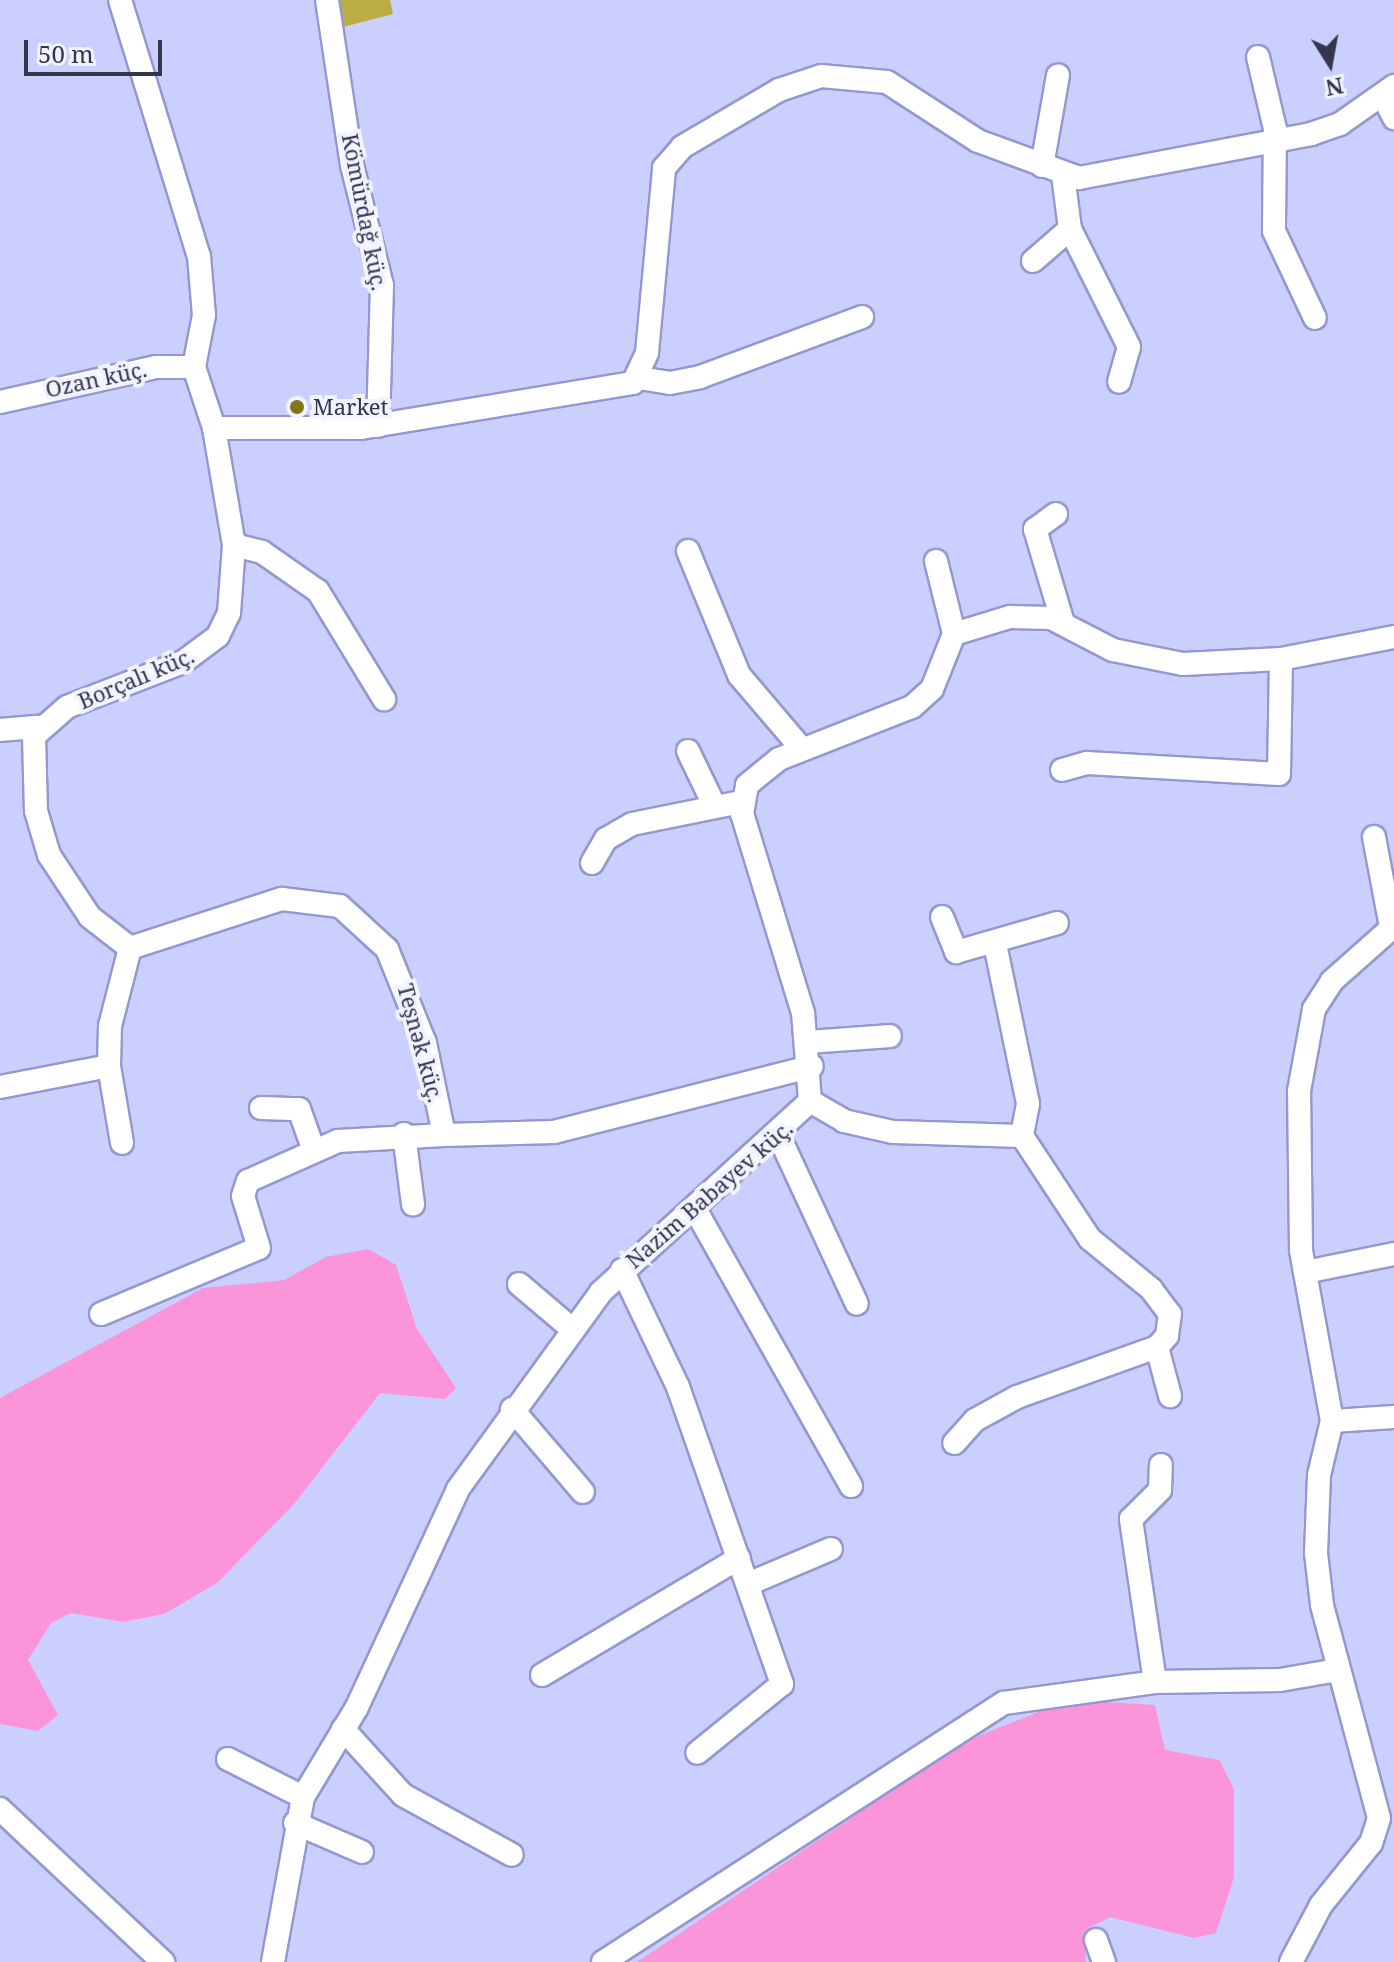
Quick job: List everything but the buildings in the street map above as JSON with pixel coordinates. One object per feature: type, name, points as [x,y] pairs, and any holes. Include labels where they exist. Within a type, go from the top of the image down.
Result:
[{"type":"street","name":"Borçalı küç.","points":[[38,727],[67,707],[183,662],[218,636],[229,613],[234,545],[214,428],[194,367],[204,315],[199,256],[120,0]]},
{"type":"street","name":"Kömürdağ küç.","points":[[327,0],[352,165],[382,285],[378,426]]},
{"type":"street","points":[[1258,57],[1274,144],[1274,231],[1315,318]]},
{"type":"street","points":[[639,378],[656,286],[664,168],[682,147],[779,90],[842,74],[887,82],[959,131],[1063,175],[1103,179],[1274,144],[1340,124],[1389,91],[1394,118]]},
{"type":"street","points":[[1042,166],[1058,75]]},
{"type":"street","points":[[1063,175],[1070,229],[1129,347],[1119,382]]},
{"type":"street","points":[[1033,261],[1070,229]]},
{"type":"street","points":[[214,428],[378,426],[607,391],[639,378],[670,383],[700,377],[862,317]]},
{"type":"street","name":"Ozan küç.","points":[[0,402],[156,367],[194,367]]},
{"type":"street","points":[[1056,514],[1035,529],[1063,623]]},
{"type":"street","points":[[234,545],[262,552],[318,591],[384,699]]},
{"type":"street","points":[[688,551],[739,675],[802,749]]},
{"type":"street","points":[[592,863],[606,839],[632,824],[714,805],[741,802],[760,770],[802,749],[912,707],[932,689],[954,634],[936,561]]},
{"type":"street","points":[[954,634],[1010,617],[1063,623],[1113,650],[1166,663],[1281,659],[1394,637]]},
{"type":"street","points":[[1062,770],[1087,763],[1279,774],[1281,659]]},
{"type":"street","points":[[0,730],[38,727],[36,811],[49,855],[90,917],[130,948],[110,1026],[109,1066],[122,1143]]},
{"type":"street","points":[[688,751],[714,805]]},
{"type":"street","name":"Nazim Babayev küç.","points":[[273,1962],[295,1823],[303,1797],[343,1729],[433,1536],[512,1409],[572,1329],[622,1270],[695,1209],[810,1101],[812,1066],[809,1042],[741,802]]},
{"type":"street","points":[[1291,1962],[1321,1905],[1371,1843],[1386,1817],[1338,1670],[1316,1553],[1319,1475],[1332,1421],[1305,1272],[1297,1129],[1306,1035],[1332,981],[1392,927],[1374,837]]},
{"type":"street","name":"Teşnək küç.","points":[[130,948],[256,903],[340,906],[375,934],[403,975],[444,1135]]},
{"type":"street","points":[[942,917],[956,952],[995,944],[1057,923]]},
{"type":"street","points":[[954,1443],[975,1420],[1017,1397],[1157,1347],[1171,1325],[1164,1303],[1090,1239],[1022,1136],[1028,1104],[995,944]]},
{"type":"street","points":[[809,1042],[890,1036]]},
{"type":"street","points":[[0,1087],[109,1066]]},
{"type":"street","points":[[101,1314],[251,1254],[261,1240],[242,1188],[313,1148],[404,1134],[518,1137],[568,1130],[812,1066]]},
{"type":"street","points":[[810,1101],[844,1121],[893,1132],[1022,1136]]},
{"type":"street","points":[[261,1108],[299,1109],[313,1148]]},
{"type":"street","points":[[404,1134],[413,1204]]},
{"type":"street","points":[[778,1134],[857,1304]]},
{"type":"street","points":[[695,1209],[851,1486]]},
{"type":"street","points":[[1305,1272],[1394,1254]]},
{"type":"street","points":[[622,1270],[678,1387],[782,1684],[697,1753]]},
{"type":"street","points":[[519,1284],[572,1329]]},
{"type":"street","points":[[1157,1347],[1170,1396]]},
{"type":"street","points":[[512,1409],[583,1492]]},
{"type":"street","points":[[1332,1421],[1394,1417]]},
{"type":"street","points":[[1155,1682],[1131,1519],[1160,1490],[1161,1465]]},
{"type":"street","points":[[748,1584],[831,1549]]},
{"type":"street","points":[[542,1675],[739,1558]]},
{"type":"street","points":[[603,1962],[978,1716],[1034,1696],[1155,1682],[1280,1680],[1338,1670]]},
{"type":"street","points":[[343,1729],[403,1795],[512,1855]]},
{"type":"street","points":[[228,1759],[303,1797]]},
{"type":"street","points":[[0,1809],[163,1962]]},
{"type":"street","points":[[295,1823],[362,1852]]},
{"type":"street","points":[[1096,1940],[1104,1962]]},
{"type":"shaded area","points":[[338,0],[390,0],[393,14],[343,27]]},
{"type":"shaded area","points":[[368,1249],[396,1265],[417,1329],[456,1388],[445,1399],[380,1393],[294,1504],[217,1583],[164,1614],[123,1622],[71,1613],[51,1623],[28,1660],[58,1715],[38,1731],[0,1724],[0,1398],[203,1288],[284,1280],[326,1257]]},
{"type":"shaded area","points":[[1106,1702],[1155,1705],[1165,1750],[1219,1760],[1234,1789],[1234,1877],[1216,1933],[1194,1938],[1110,1917],[1085,1930],[1086,1962],[637,1962],[966,1741],[1058,1704]]},
{"type":"place","name":"Market","points":[[297,407]]}]
